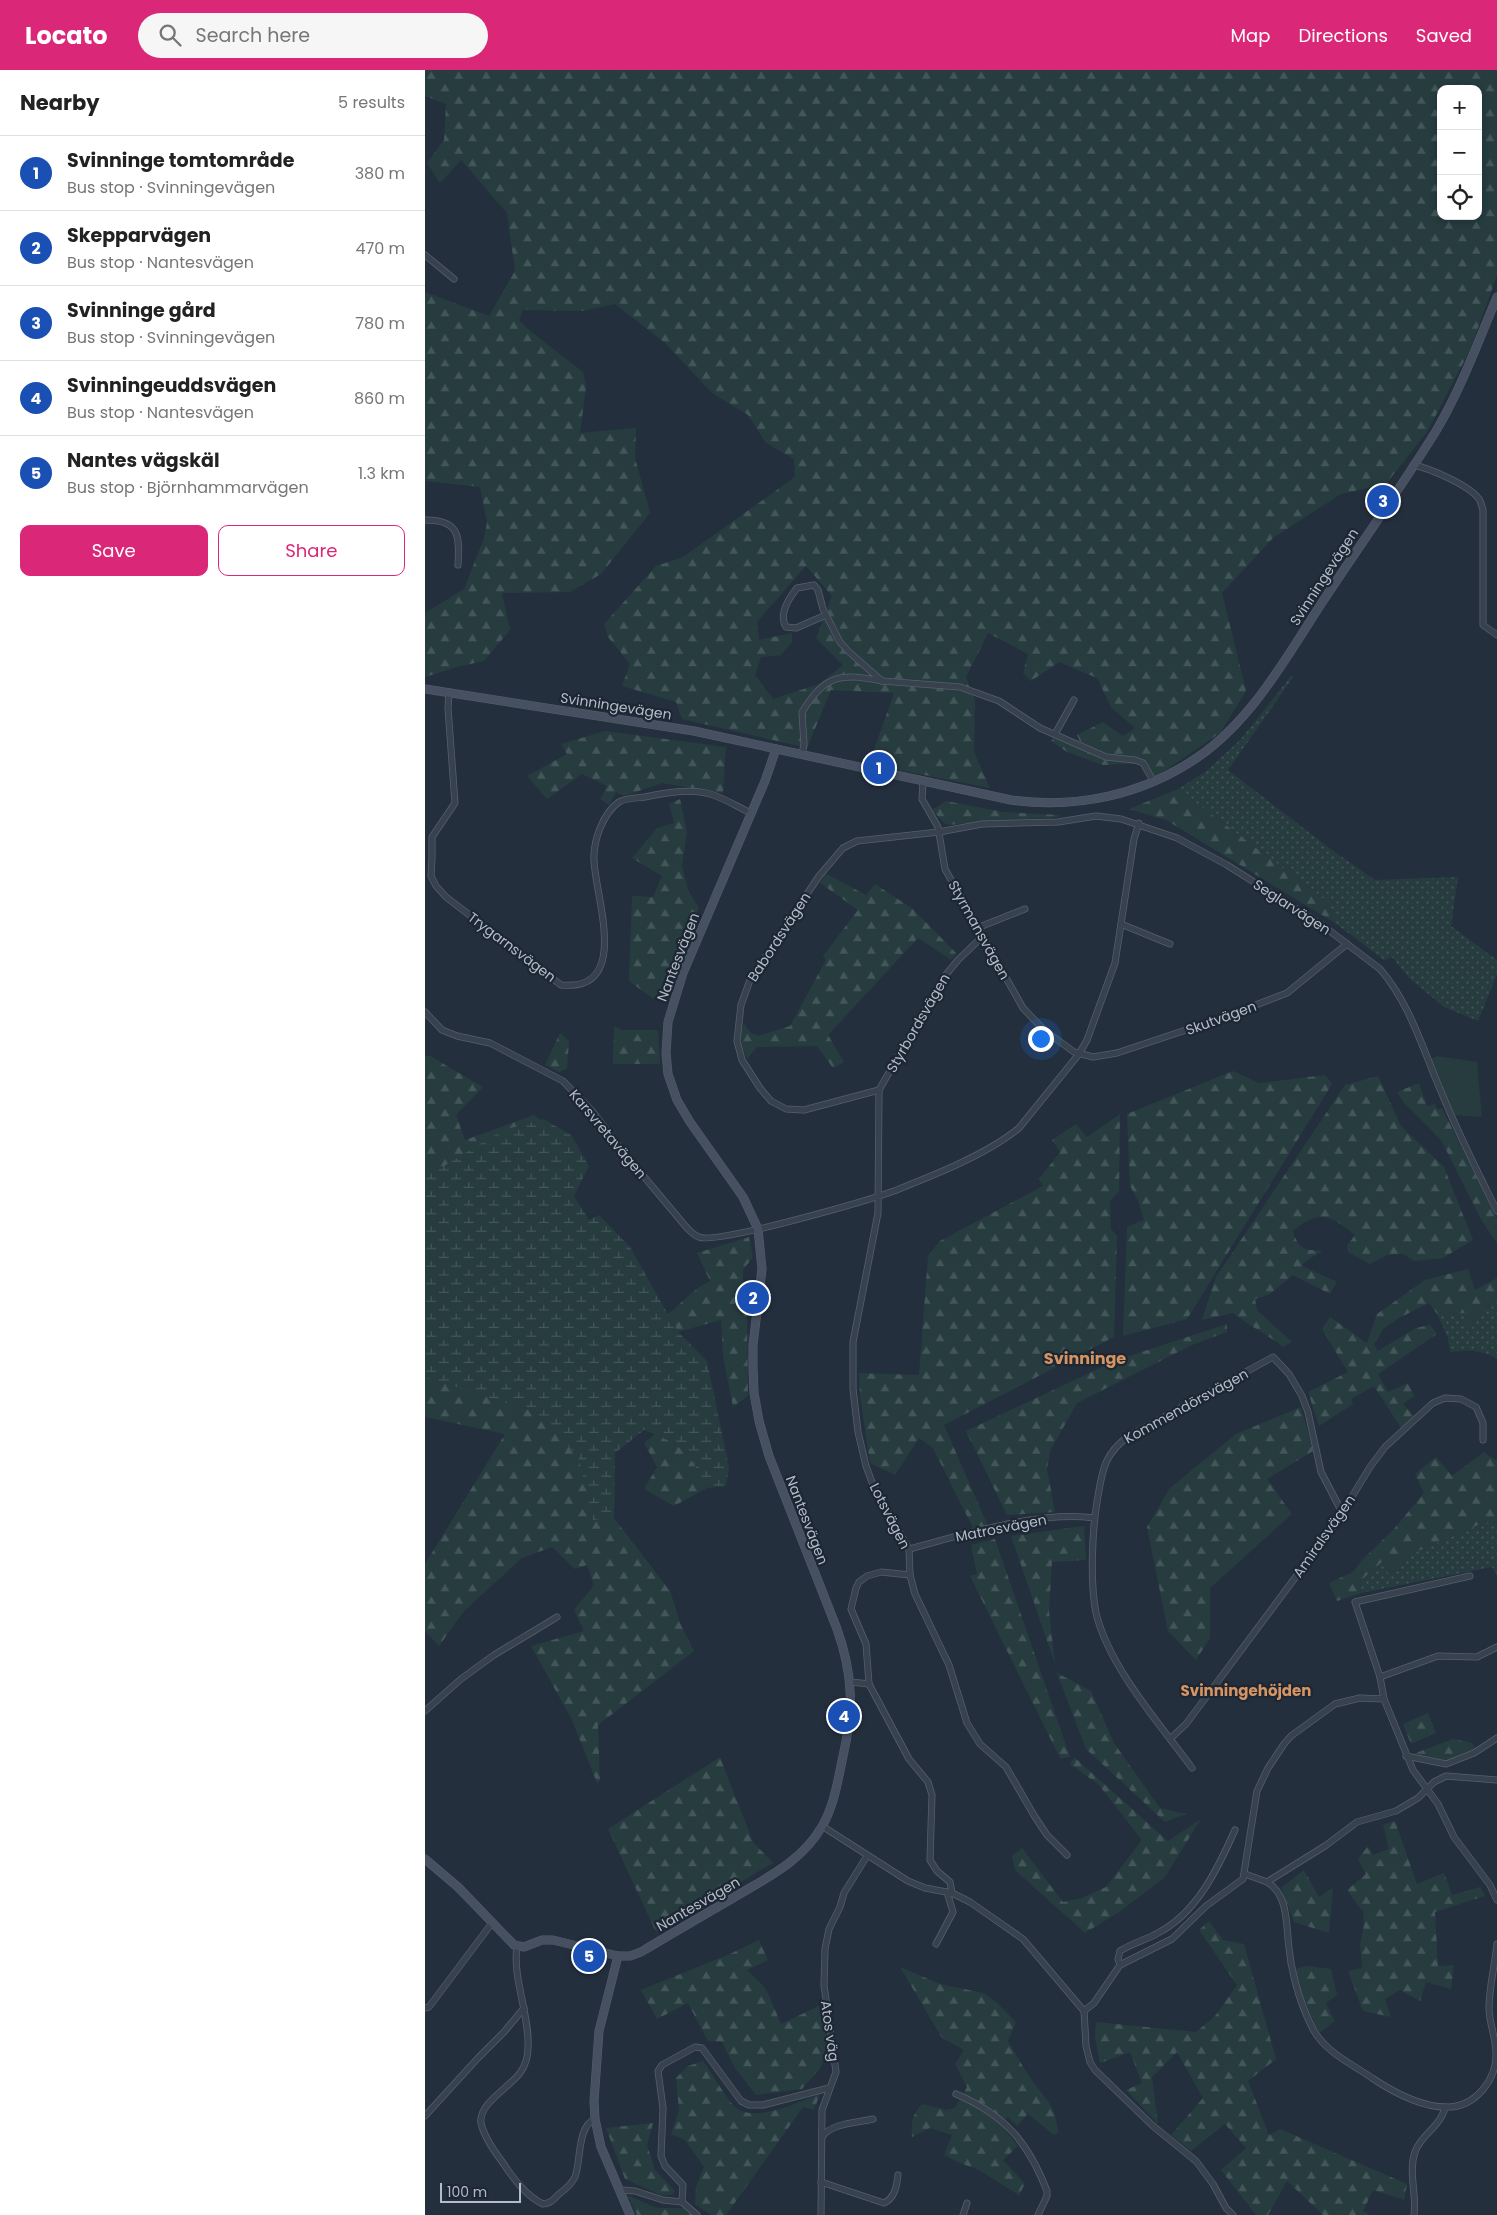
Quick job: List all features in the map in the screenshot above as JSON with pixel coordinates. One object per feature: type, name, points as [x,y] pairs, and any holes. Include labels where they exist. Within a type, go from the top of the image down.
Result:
[{"type":"street","points":[[425,255],[454,279]]},
{"type":"street","name":"Svinningevägen","points":[[425,689],[658,724],[1011,800],[1046,804],[1100,798],[1154,782],[1198,757],[1222,738],[1247,712],[1282,664],[1435,431],[1470,363],[1497,297]]},
{"type":"street","points":[[1413,465],[1426,468],[1470,491],[1479,499],[1483,510],[1483,625],[1497,635]]},
{"type":"street","points":[[425,520],[442,521],[455,530],[459,543],[458,565]]},
{"type":"street","points":[[825,615],[793,628],[786,627],[784,623],[784,614],[791,595],[797,588],[814,585],[818,590],[825,615],[840,642],[882,681]]},
{"type":"street","points":[[802,755],[804,744],[802,712],[822,686],[832,679],[860,676],[882,681],[960,687],[999,701],[1040,728],[1065,737],[1107,757],[1135,760],[1143,763],[1154,782]]},
{"type":"street","name":"Trygarnsvägen","points":[[449,693],[455,803],[432,837],[431,876],[436,886],[446,897],[561,985],[582,984],[591,980],[598,971],[606,931],[593,858],[596,837],[605,820],[620,802],[659,794],[705,793],[751,813]]},
{"type":"street","points":[[1055,734],[1073,700]]},
{"type":"street","name":"Nantesvägen","points":[[618,1956],[629,1956],[641,1952],[782,1869],[808,1847],[822,1826],[835,1793],[847,1739],[851,1682],[845,1651],[769,1456],[759,1421],[753,1368],[753,1345],[762,1269],[758,1229],[743,1197],[690,1122],[677,1100],[668,1074],[666,1053],[668,1022],[677,990],[776,749]]},
{"type":"street","name":"Styrmansvägen","points":[[923,782],[921,794],[923,804],[939,832],[945,869],[982,937],[1027,1014],[1044,1030],[1079,1054]]},
{"type":"street","name":"Seglarvägen","points":[[939,832],[982,824],[1058,822],[1096,816],[1139,823],[1177,838],[1227,865],[1321,925],[1380,969],[1393,987],[1419,1038],[1455,1125],[1497,1211]]},
{"type":"street","points":[[758,1229],[879,1195],[957,1163],[1009,1136],[1026,1120],[1079,1054],[1087,1040],[1104,996],[1115,963],[1139,823]]},
{"type":"street","name":"Babordsvägen","points":[[879,1090],[804,1110],[779,1106],[765,1094],[738,1051],[737,1034],[741,1006],[751,980],[787,922],[819,876],[843,848],[864,839],[939,832]]},
{"type":"street","points":[[977,928],[1025,909]]},
{"type":"street","points":[[1121,924],[1170,944]]},
{"type":"street","name":"Styrbordsvägen","points":[[879,1090],[943,977],[957,960],[982,937]]},
{"type":"street","name":"Skutvägen","points":[[1079,1054],[1099,1057],[1117,1054],[1275,999],[1305,981],[1347,944]]},
{"type":"street","name":"Karsvretavägen","points":[[425,1012],[442,1030],[457,1036],[490,1043],[563,1081],[593,1112],[625,1154],[687,1228],[699,1238],[719,1238],[758,1229]]},
{"type":"street","name":"Lotsvägen","points":[[879,1090],[879,1195],[877,1228],[861,1295],[853,1342],[853,1389],[857,1432],[873,1485],[909,1549],[910,1575],[920,1605],[951,1671],[972,1733],[985,1749],[1010,1772],[1047,1835],[1067,1855]]},
{"type":"street","name":"Kommendörsvägen","points":[[1192,1768],[1131,1685],[1113,1653],[1096,1613],[1094,1518],[1105,1464],[1117,1445],[1273,1358],[1289,1374],[1302,1396],[1309,1412],[1321,1472],[1342,1512]]},
{"type":"street","name":"Amiralsvägen","points":[[1171,1738],[1186,1724],[1342,1512],[1385,1447],[1437,1400],[1455,1398],[1474,1406],[1482,1418],[1483,1440]]},
{"type":"street","name":"Matrosvägen","points":[[909,1549],[970,1533],[1040,1519],[1066,1516],[1094,1518]]},
{"type":"street","points":[[910,1575],[875,1573],[863,1579],[856,1588],[851,1609],[866,1644],[869,1684],[909,1759],[928,1782],[932,1795],[930,1860],[937,1871],[951,1882],[949,1892],[953,1912],[936,1944]]},
{"type":"street","points":[[1469,1576],[1355,1602],[1380,1677],[1385,1699],[1413,1770],[1437,1804],[1454,1837],[1490,1885],[1497,1900]]},
{"type":"street","points":[[425,1711],[461,1679],[487,1660],[557,1617]]},
{"type":"street","points":[[1380,1677],[1438,1656],[1477,1657],[1497,1647]]},
{"type":"street","points":[[851,1682],[869,1684]]},
{"type":"street","points":[[1084,2011],[1094,2003],[1120,1965],[1172,1939],[1206,1906],[1241,1881],[1245,1874],[1251,1817],[1257,1791],[1263,1776],[1291,1736],[1335,1704],[1360,1698],[1385,1699]]},
{"type":"street","points":[[1407,1756],[1446,1764],[1474,1754],[1497,1738]]},
{"type":"street","points":[[1267,1882],[1325,1846],[1357,1822],[1396,1811],[1418,1798],[1426,1788],[1446,1776],[1497,1780]]},
{"type":"street","points":[[822,1826],[917,1886],[949,1892],[970,1902],[1023,1939],[1084,2011],[1086,2046],[1090,2062],[1095,2070],[1153,2126],[1196,2160],[1211,2180],[1231,2214]]},
{"type":"street","points":[[1120,1965],[1118,1959],[1120,1951],[1159,1933],[1175,1922],[1203,1892],[1235,1830]]},
{"type":"street","name":"Atos väg","points":[[821,2215],[822,2110],[836,2072],[824,1985],[825,1949],[829,1930],[840,1907],[844,1893],[867,1856]]},
{"type":"street","points":[[425,1859],[458,1887],[510,1942],[517,1946],[523,1947],[547,1940],[618,1956],[599,2031],[594,2101],[595,2119],[601,2147],[631,2215]]},
{"type":"street","points":[[1245,1874],[1267,1882],[1276,1889],[1286,1914],[1295,1983],[1309,2020],[1318,2037],[1346,2063],[1384,2086],[1427,2104],[1445,2107],[1460,2106],[1477,2097],[1485,2086],[1495,2065],[1496,2052],[1489,2008],[1497,1944]]},
{"type":"street","points":[[425,2008],[429,2007],[492,1923]]},
{"type":"street","points":[[517,1946],[517,1964],[528,2048],[525,2065],[519,2075],[491,2102],[481,2116],[481,2124],[510,2173],[530,2195],[543,2204],[551,2203],[569,2186],[574,2178],[578,2167],[581,2142],[587,2127],[595,2119]]},
{"type":"street","points":[[425,2116],[524,2008]]},
{"type":"street","points":[[682,2202],[682,2184],[665,2166],[661,2156],[663,2108],[658,2071],[662,2065],[695,2047],[702,2048],[741,2101],[753,2106],[829,2088]]},
{"type":"street","points":[[956,2094],[988,2110],[1014,2132],[1027,2148],[1047,2190],[1047,2196],[1038,2215]]},
{"type":"street","points":[[1414,2215],[1413,2157],[1419,2144],[1441,2120],[1445,2107]]},
{"type":"street","points":[[822,2137],[825,2132],[833,2128],[873,2119]]},
{"type":"street","points":[[821,2182],[884,2203],[890,2200],[894,2193],[898,2175]]},
{"type":"street","points":[[621,2190],[635,2191],[663,2200],[682,2202],[697,2215]]},
{"type":"street","points":[[963,2215],[967,2203]]},
{"type":"green space","points":[[425,70],[1497,70],[1497,275],[1470,350],[1427,432],[1386,484],[1341,494],[1273,538],[1222,593],[1246,691],[1220,733],[1154,778],[1139,763],[1103,765],[1067,752],[1051,741],[1055,737],[1083,748],[1077,735],[1103,722],[1123,736],[1135,728],[1111,707],[1097,678],[1059,662],[1031,681],[1023,673],[1028,654],[988,633],[966,677],[975,700],[974,752],[990,788],[869,764],[894,693],[831,690],[807,748],[682,719],[676,702],[622,686],[630,664],[608,637],[604,624],[656,566],[683,557],[795,477],[794,459],[766,443],[748,415],[712,393],[665,343],[615,304],[583,311],[523,310],[519,320],[530,331],[583,372],[586,387],[580,433],[636,428],[635,458],[650,513],[601,574],[570,592],[502,593],[510,630],[484,661],[425,677],[425,613],[464,589],[483,541],[487,523],[480,487],[425,481],[425,292],[489,316],[515,271],[507,213],[461,160],[440,183],[427,163],[444,140],[446,104],[425,96]],"holes":[[[806,566],[832,596],[816,638],[843,665],[819,684],[773,699],[755,675],[761,657],[781,655],[792,642],[792,633],[759,640],[757,622]]]},
{"type":"green space","points":[[1292,675],[1292,679],[1228,770],[1332,850],[1375,880],[1458,877],[1451,926],[1497,960],[1497,975],[1478,1021],[1444,1007],[1409,978],[1392,957],[1384,960],[1335,923],[1329,903],[1178,789],[1205,772],[1241,739]]},
{"type":"green space","points":[[605,731],[726,747],[723,793],[662,783],[624,796],[616,792],[609,805],[600,799],[607,786],[582,774],[547,799],[527,776],[567,754],[561,744]]},
{"type":"green space","points":[[1178,789],[1329,903],[1335,923],[1166,820],[1129,809]]},
{"type":"green space","points":[[680,799],[687,833],[682,866],[688,890],[699,908],[661,999],[651,997],[629,981],[632,896],[653,897],[662,876],[632,858],[657,828],[674,823],[669,804]]},
{"type":"green space","points":[[946,801],[1003,812],[1060,815],[1059,817],[949,825],[944,823],[932,810]]},
{"type":"green space","points":[[825,873],[866,895],[875,884],[913,909],[956,953],[951,960],[918,938],[828,1035],[844,1062],[833,1068],[817,1046],[757,1047],[747,1059],[741,1037],[744,1024],[751,1033],[758,1036],[790,1026],[826,960],[823,956],[858,910],[820,883]]},
{"type":"green space","points":[[614,1026],[622,1030],[658,1030],[660,1064],[613,1064]]},
{"type":"green space","points":[[560,1033],[569,1041],[567,1069],[559,1072],[545,1065]]},
{"type":"green space","points":[[425,1056],[430,1056],[483,1087],[456,1115],[465,1140],[534,1115],[572,1143],[425,1183]]},
{"type":"green space","points":[[1437,1056],[1477,1062],[1482,1117],[1454,1115],[1431,1059]]},
{"type":"green space","points":[[1233,1071],[1259,1083],[1325,1075],[1332,1084],[1187,1319],[1123,1336],[1127,1227],[1144,1220],[1138,1200],[1130,1186],[1127,1114]]},
{"type":"green space","points":[[1378,1076],[1401,1126],[1444,1167],[1473,1240],[1443,1258],[1414,1261],[1403,1254],[1387,1255],[1370,1264],[1348,1252],[1347,1246],[1355,1235],[1332,1219],[1318,1217],[1302,1224],[1293,1231],[1300,1245],[1306,1249],[1322,1251],[1306,1261],[1302,1266],[1337,1282],[1330,1294],[1293,1275],[1270,1294],[1255,1299],[1257,1310],[1292,1342],[1283,1347],[1233,1313],[1202,1320],[1216,1277],[1345,1085]]},
{"type":"green space","points":[[1419,1083],[1427,1106],[1435,1104],[1437,1110],[1442,1108],[1497,1219],[1497,1243],[1482,1221],[1441,1140],[1404,1103],[1397,1092]]},
{"type":"green space","points":[[1120,1114],[1119,1191],[1110,1201],[1111,1229],[1117,1236],[1114,1337],[944,1425],[988,1526],[974,1530],[933,1448],[919,1438],[895,1475],[870,1463],[860,1396],[859,1373],[919,1375],[928,1256],[940,1241],[1043,1186],[1039,1179],[1060,1152],[1052,1140],[1076,1124],[1087,1137]]},
{"type":"green space","points":[[544,1119],[572,1136],[589,1166],[574,1196],[589,1220],[599,1215],[630,1247],[678,1332],[707,1361],[729,1467],[726,1486],[707,1488],[683,1450],[668,1440],[644,1430],[615,1453],[614,1518],[593,1520],[578,1456],[537,1413],[425,1377],[425,1170],[444,1166],[503,1130]]},
{"type":"green space","points":[[749,1237],[753,1258],[743,1269],[743,1293],[747,1312],[748,1396],[733,1407],[723,1356],[721,1320],[678,1332],[668,1314],[693,1292],[710,1281],[697,1253]]},
{"type":"green space","points":[[1468,1269],[1475,1290],[1497,1278],[1497,1300],[1480,1310],[1472,1328],[1464,1331],[1469,1313],[1437,1314],[1429,1303],[1399,1318],[1383,1329],[1374,1344],[1378,1351],[1416,1328],[1430,1325],[1437,1334],[1378,1374],[1388,1392],[1408,1383],[1414,1396],[1403,1404],[1414,1416],[1401,1428],[1374,1386],[1351,1399],[1353,1404],[1319,1426],[1308,1392],[1348,1372],[1322,1329],[1330,1317],[1367,1343],[1377,1314],[1425,1280]]},
{"type":"green space","points":[[1497,1300],[1497,1359],[1485,1353],[1474,1351],[1450,1352],[1448,1338],[1437,1314],[1469,1313],[1465,1330],[1472,1327],[1480,1310]]},
{"type":"green space","points":[[1227,1324],[1227,1332],[1192,1345],[1077,1403],[1050,1451],[1047,1469],[1055,1512],[1007,1515],[966,1431],[1117,1360]]},
{"type":"green space","points":[[425,1352],[508,1383],[560,1436],[615,1453],[614,1518],[670,1591],[681,1625],[694,1651],[598,1725],[600,1781],[597,1783],[572,1720],[531,1646],[584,1631],[574,1610],[594,1585],[587,1565],[575,1569],[552,1547],[522,1558],[464,1611],[439,1646],[425,1631],[425,1564],[505,1434],[425,1417]]},
{"type":"green space","points":[[1301,1407],[1313,1451],[1267,1479],[1292,1514],[1210,1588],[1210,1638],[1196,1660],[1168,1631],[1147,1527],[1170,1488],[1236,1434]]},
{"type":"green space","points":[[655,1434],[682,1449],[697,1468],[707,1488],[674,1506],[644,1489],[657,1467],[644,1443]]},
{"type":"green space","points":[[1484,1452],[1497,1461],[1497,1524],[1485,1522],[1411,1554],[1399,1569],[1388,1573],[1383,1561],[1360,1581],[1361,1593],[1337,1601],[1329,1583],[1353,1572],[1362,1560],[1394,1529],[1424,1493],[1415,1474],[1436,1457],[1452,1476]]},
{"type":"green space","points":[[1485,1522],[1497,1524],[1497,1576],[1492,1567],[1361,1593],[1360,1581],[1383,1561],[1388,1573],[1399,1569],[1411,1554]]},
{"type":"green space","points":[[1084,1526],[1086,1560],[1052,1562],[1049,1611],[1055,1664],[1011,1536]]},
{"type":"green space","points":[[995,1539],[1070,1757],[1060,1758],[970,1576],[977,1574],[971,1545]]},
{"type":"green space","points":[[1057,1673],[1091,1691],[1114,1743],[1160,1808],[1186,1814],[1165,1822],[1086,1749]]},
{"type":"green space","points":[[1428,1713],[1436,1733],[1411,1744],[1403,1724]]},
{"type":"green space","points":[[1453,1739],[1472,1743],[1476,1749],[1446,1761],[1413,1754]]},
{"type":"green space","points":[[720,1757],[753,1842],[773,1863],[656,1932],[608,1829]]},
{"type":"green space","points":[[1074,1757],[1168,1841],[1201,1819],[1165,1877],[1119,1912],[1085,1933],[1015,1870],[1012,1856],[1022,1848],[1063,1902],[1082,1898],[1106,1887],[1142,1840],[1098,1784],[1070,1764]]},
{"type":"green space","points":[[1395,1821],[1417,1884],[1444,1873],[1452,1895],[1480,1887],[1485,1896],[1435,1912],[1438,1966],[1454,1965],[1451,1989],[1426,1982],[1420,2001],[1400,1990],[1385,1999],[1391,2017],[1363,2011],[1348,1971],[1362,1968],[1360,1945],[1364,1925],[1363,1912],[1347,1890],[1366,1874],[1358,1859],[1368,1846],[1373,1855],[1389,1849],[1383,1825]]},
{"type":"green space","points":[[1304,1870],[1319,1897],[1333,1888],[1329,1933],[1294,1922],[1281,1888]]},
{"type":"green space","points":[[1209,1921],[1223,1940],[1244,1944],[1276,2059],[1248,2081],[1269,2135],[1280,2129],[1407,2184],[1404,2200],[1373,2190],[1363,2211],[1370,2215],[1323,2215],[1287,2181],[1268,2215],[1256,2215],[1221,2170],[1246,2148],[1225,2124],[1191,2151],[1171,2135],[1203,2098],[1177,2052],[1152,2077],[1158,2124],[1126,2090],[1142,2083],[1130,2052],[1100,2063],[1095,2038],[1096,2022],[1196,2032],[1215,2016],[1237,1985],[1199,1930]]},
{"type":"green space","points":[[759,1940],[768,1960],[747,1970],[766,1989],[781,2024],[819,2006],[827,2040],[821,2067],[802,2089],[756,2095],[735,2068],[722,2042],[708,2041],[688,2003],[657,2019],[641,1990]]},
{"type":"green space","points":[[1307,1966],[1331,1969],[1337,1995],[1326,2003],[1335,2021],[1319,2033],[1301,1993],[1296,1969]]},
{"type":"green space","points":[[900,1967],[940,1984],[983,1993],[995,2001],[1016,2022],[1008,2041],[1029,2076],[1052,2107],[1058,2132],[1054,2135],[1028,2114],[1017,2126],[1008,2117],[1000,2124],[1018,2146],[1003,2160],[1025,2184],[1019,2195],[979,2170],[944,2155],[952,2135],[930,2128],[912,2137],[913,2119],[922,2104],[946,2110],[955,2108],[967,2087],[955,2064],[964,2050],[942,2038]]},
{"type":"green space","points":[[703,2061],[733,2105],[744,2112],[755,2113],[778,2110],[820,2094],[814,2110],[803,2107],[726,2215],[711,2215],[695,2204],[696,2187],[704,2167],[685,2140],[671,2134],[679,2110],[676,2078],[688,2066]]},
{"type":"green space","points":[[653,2123],[647,2145],[655,2170],[675,2191],[672,2195],[661,2195],[625,2179],[606,2128]]},
{"type":"green space","points":[[627,2195],[657,2208],[683,2208],[692,2215],[637,2215]]},
{"type":"place","name":"Svinninge gård","points":[[1383,501]]},
{"type":"place","name":"Svinninge tomtområde","points":[[879,768]]},
{"type":"place","name":"Skepparvägen","points":[[753,1298]]},
{"type":"place","name":"Svinningeuddsvägen","points":[[844,1716]]},
{"type":"place","name":"Nantes vägskäl","points":[[589,1956]]},
{"type":"district","name":"Svinninge","points":[[1085,1358]]},
{"type":"district","name":"Svinningehöjden","points":[[1246,1690]]}]
